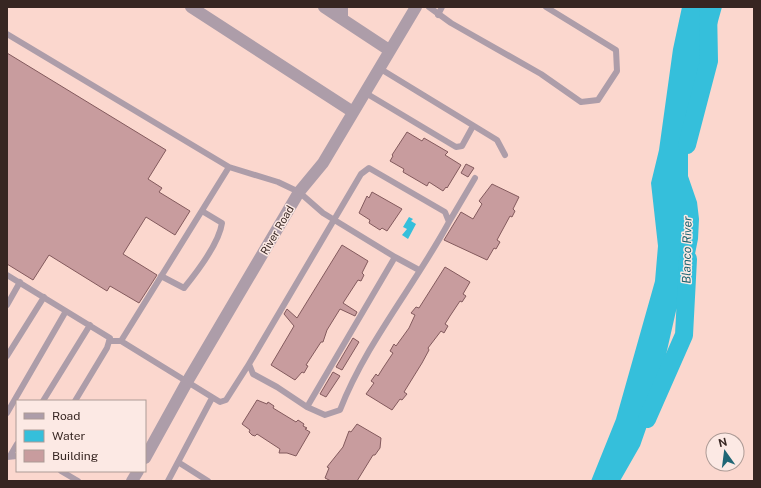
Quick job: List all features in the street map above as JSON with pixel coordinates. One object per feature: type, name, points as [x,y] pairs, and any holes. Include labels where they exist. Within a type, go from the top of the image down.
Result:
[{"type":"street","points":[[192,7],[353,112]]},
{"type":"street","points":[[324,7],[342,13],[389,50]]},
{"type":"street","name":"River Road","points":[[146,456],[187,382],[299,192],[323,163],[416,7]]},
{"type":"street","points":[[132,481],[137,472]]},
{"type":"lane","points":[[429,7],[438,15],[540,74],[582,102],[598,100],[617,71],[616,50],[546,7]]},
{"type":"lane","points":[[438,15],[442,7]]},
{"type":"lane","points":[[7,34],[229,167],[278,182],[299,192],[323,213],[419,270]]},
{"type":"lane","points":[[379,68],[497,140],[505,155]]},
{"type":"lane","points":[[364,92],[456,147],[462,146],[474,126]]},
{"type":"lane","points":[[121,341],[229,167]]},
{"type":"lane","points":[[109,341],[121,341],[212,398],[220,402],[226,400],[364,171],[369,168],[445,212],[449,222]]},
{"type":"lane","points":[[249,364],[253,374],[307,407],[325,415],[340,410],[349,386],[419,270],[434,250],[475,178]]},
{"type":"lane","points":[[161,276],[184,288],[197,272],[221,232],[222,223],[202,211]]},
{"type":"lane","points":[[307,407],[395,257]]},
{"type":"lane","points":[[7,275],[110,338],[76,400]]},
{"type":"lane","points":[[7,305],[20,282]]},
{"type":"lane","points":[[7,356],[44,297]]},
{"type":"lane","points":[[7,413],[66,311]]},
{"type":"lane","points":[[44,400],[90,325]]},
{"type":"lane","points":[[168,481],[212,398]]},
{"type":"lane","points":[[8,456],[16,445]]},
{"type":"lane","points":[[178,462],[208,481]]},
{"type":"lane","points":[[63,472],[78,481]]},
{"type":"water","points":[[682,7],[722,7],[705,68],[688,146],[688,176],[697,202],[699,219],[698,239],[691,272],[676,311],[655,403],[640,446],[620,481],[591,481],[616,419],[655,281],[658,246],[651,183],[659,150],[673,49]]},
{"type":"water","points":[[409,217],[413,219],[411,221],[416,224],[408,239],[402,235],[407,229],[403,227]]},
{"type":"building","points":[[7,53],[166,150],[148,179],[162,188],[159,192],[190,211],[175,235],[146,217],[123,254],[157,275],[139,303],[110,286],[107,291],[49,255],[33,280],[7,264]]},
{"type":"building","points":[[407,132],[422,141],[424,138],[448,152],[445,155],[461,165],[447,188],[446,187],[443,191],[429,182],[427,186],[403,172],[404,169],[390,161],[393,156],[392,155]]},
{"type":"building","points":[[466,164],[474,168],[468,177],[461,173]]},
{"type":"building","points":[[492,184],[519,197],[513,209],[515,211],[512,217],[510,216],[497,240],[500,242],[496,249],[494,248],[487,260],[444,240],[461,212],[473,219],[482,204],[479,201]]},
{"type":"building","points":[[372,192],[402,209],[387,231],[382,228],[380,230],[369,223],[370,220],[359,213],[367,196],[369,198]]},
{"type":"building","points":[[342,245],[368,261],[362,273],[364,275],[361,281],[358,280],[343,303],[357,312],[355,316],[340,309],[327,330],[323,342],[321,342],[306,365],[308,366],[304,373],[302,372],[295,380],[271,365],[294,326],[284,314],[287,309],[297,318]]},
{"type":"building","points":[[445,267],[470,282],[463,294],[466,296],[462,302],[460,301],[445,324],[448,326],[444,333],[441,331],[428,348],[429,350],[422,363],[404,392],[407,394],[402,400],[400,399],[392,410],[366,394],[374,383],[371,381],[376,374],[378,376],[393,353],[390,351],[394,344],[396,346],[409,328],[415,315],[411,313],[416,307],[419,308]]},
{"type":"building","points":[[353,338],[359,342],[342,370],[336,367]]},
{"type":"building","points":[[333,372],[340,376],[326,397],[320,394]]},
{"type":"building","points":[[257,400],[267,404],[268,402],[274,406],[273,408],[296,422],[298,420],[304,424],[303,426],[307,428],[305,429],[310,432],[296,456],[287,453],[279,453],[280,449],[257,434],[255,436],[252,435],[249,432],[250,430],[242,424]]},
{"type":"building","points":[[357,424],[381,438],[380,448],[375,455],[373,455],[357,481],[331,481],[325,478],[329,468],[327,467],[343,447],[349,431],[351,432]]},
{"type":"waterway","name":"Blanco River","points":[[687,145],[709,61],[708,7]]},
{"type":"waterway","name":"Blanco River","points":[[647,419],[684,335],[688,259]]}]
